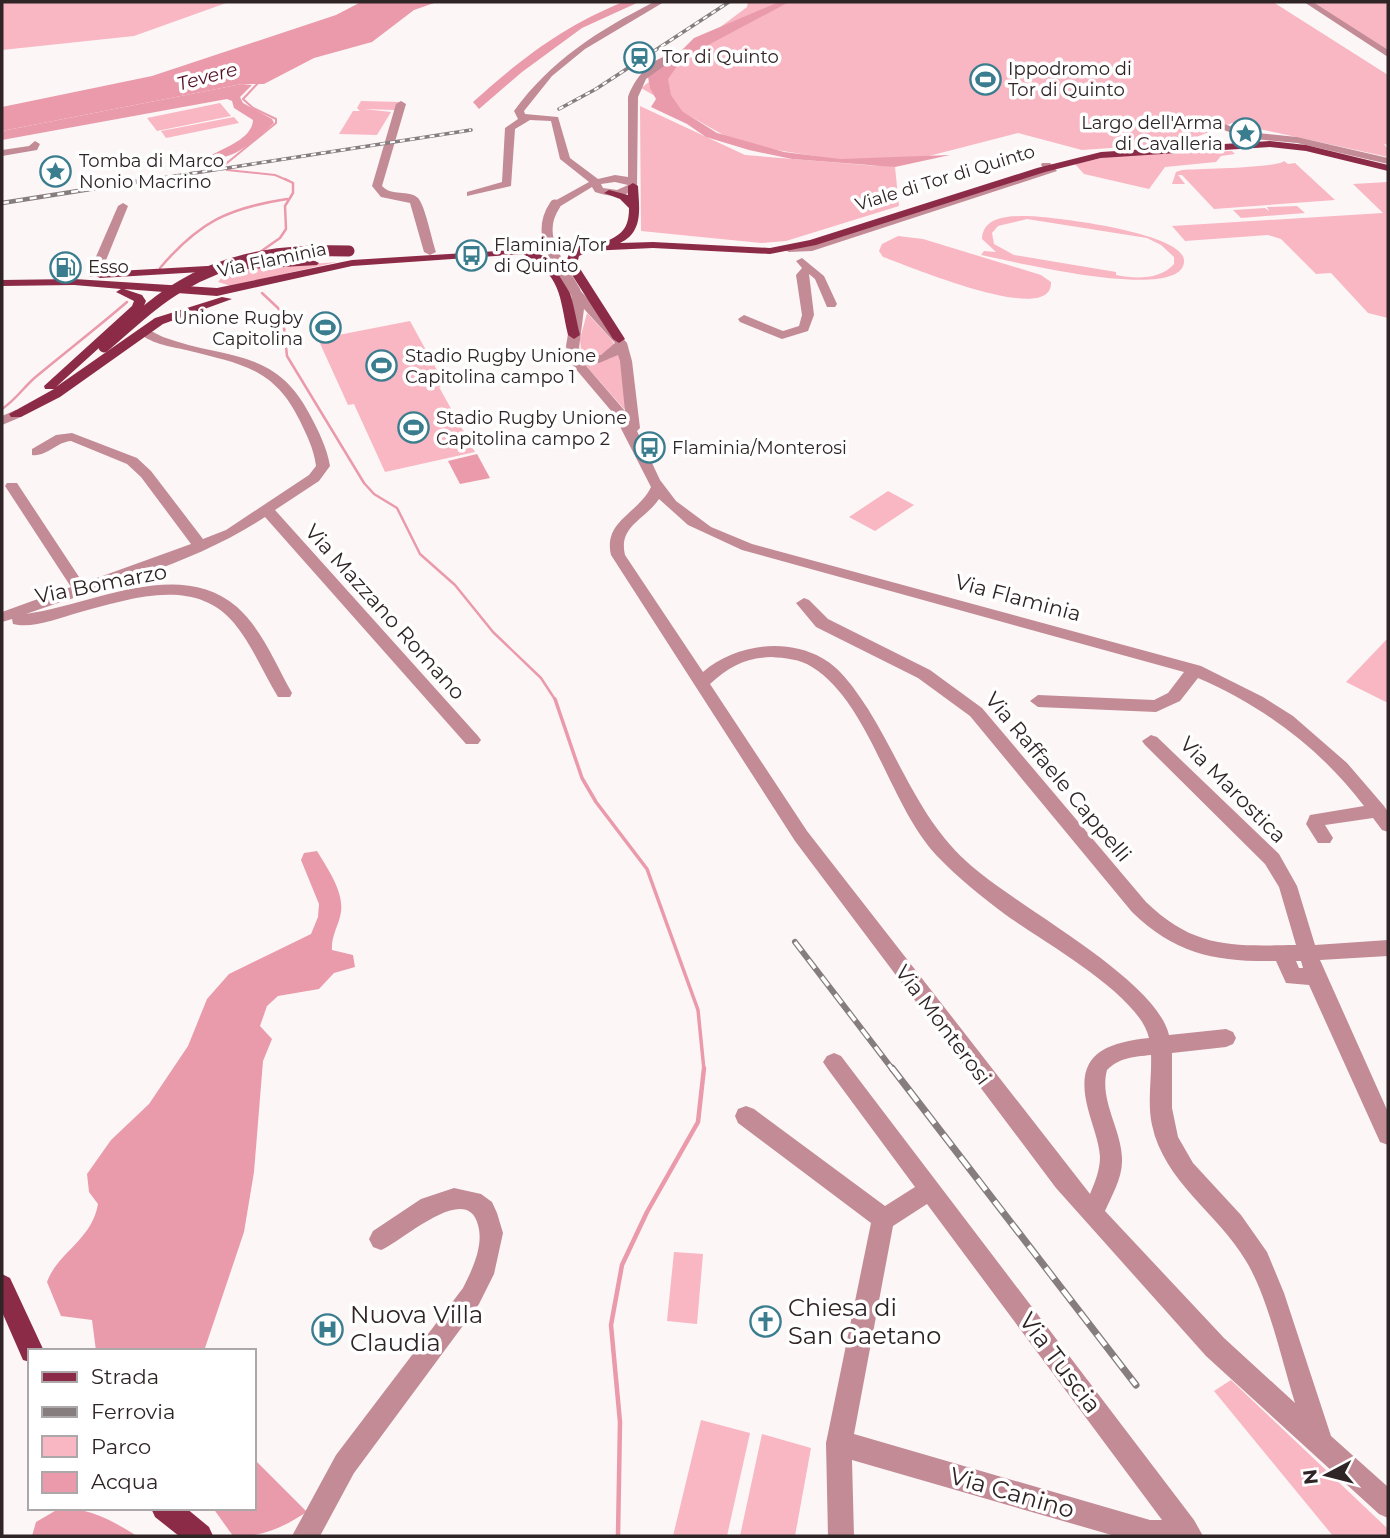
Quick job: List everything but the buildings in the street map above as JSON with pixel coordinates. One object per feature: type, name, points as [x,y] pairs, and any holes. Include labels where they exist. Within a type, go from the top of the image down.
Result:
[{"type":"main road","name":"Viale di Tor di Quinto","points":[[1246,135],[1288,146]]},
{"type":"main road","name":"Viale di Tor di Quinto","points":[[652,241],[689,241],[753,247],[784,245],[1049,166],[1105,154],[1178,151],[1246,135],[1304,145],[1388,166]]},
{"type":"main road","points":[[605,184],[633,206]]},
{"type":"main road","points":[[613,242],[627,237],[633,227],[633,184]]},
{"type":"main road","points":[[633,227],[639,235],[652,241]]},
{"type":"main road","name":"Via Flaminia","points":[[2,281],[255,267],[430,252],[652,241]]},
{"type":"main road","name":"Viale di Tor di Quinto","points":[[587,248],[677,245],[747,251],[789,249]]},
{"type":"main road","name":"Via Flaminia","points":[[2,281],[85,283],[207,293],[244,288],[352,263],[507,251],[587,248]]},
{"type":"main road","points":[[587,248],[575,254],[570,264],[620,341]]},
{"type":"main road","points":[[16,414],[171,292],[212,270],[273,254],[312,250],[394,255]]},
{"type":"main road","points":[[507,251],[532,254],[549,263],[568,298],[573,335]]},
{"type":"main road","points":[[244,288],[220,288],[213,286],[211,281],[224,272],[255,267]]},
{"type":"main road","points":[[155,289],[188,287],[200,280],[195,275],[174,271]]},
{"type":"main road","points":[[16,414],[55,394],[171,315],[282,283],[302,274]]},
{"type":"main road","points":[[28,282],[133,294],[140,302],[136,309],[41,395]]},
{"type":"main road","points":[[136,309],[137,322],[144,331]]},
{"type":"main road","points":[[2,1286],[31,1349]]},
{"type":"main road","points":[[167,1510],[200,1536]]},
{"type":"street","points":[[660,2],[611,28],[556,65],[519,111],[520,116],[556,120],[562,154],[578,170],[626,191],[633,184],[633,97],[636,87],[643,73],[671,57]]},
{"type":"street","points":[[1308,2],[1388,54]]},
{"type":"street","points":[[401,104],[377,188],[385,195],[415,201],[430,252]]},
{"type":"street","points":[[471,194],[507,184],[510,128],[527,117]]},
{"type":"street","points":[[1224,127],[1246,135]]},
{"type":"street","points":[[2,153],[33,148],[35,144]]},
{"type":"street","name":"Viale di Tor di Quinto","points":[[1288,146],[1388,166]]},
{"type":"street","points":[[575,291],[580,309],[573,335],[573,350],[585,357],[602,359],[614,354],[620,341],[575,291],[544,236],[544,221],[555,205],[575,193],[605,184],[628,171],[635,161]]},
{"type":"street","name":"Viale di Tor di Quinto","points":[[789,249],[808,249],[1049,173],[1053,170],[1049,166]]},
{"type":"street","points":[[605,184],[633,184]]},
{"type":"street","points":[[93,275],[123,206]]},
{"type":"street","points":[[789,249],[820,278],[831,304]]},
{"type":"street","points":[[744,319],[782,335],[804,328],[808,315],[802,275],[809,267]]},
{"type":"street","name":"Via Bomarzo","points":[[2,618],[201,547],[231,533],[314,478],[324,461],[286,387],[277,378],[263,370],[162,340],[144,331]]},
{"type":"street","name":"Via Flaminia","points":[[620,341],[626,361],[634,435]]},
{"type":"street","name":"Via Flaminia","points":[[573,350],[583,370],[613,404],[634,435],[658,488],[676,508],[695,523],[735,543],[1195,670],[1244,693],[1297,726],[1337,761],[1383,818]]},
{"type":"street","points":[[2,421],[16,414]]},
{"type":"street","points":[[37,452],[70,437],[132,461],[146,474],[201,547]]},
{"type":"street","points":[[12,486],[80,590]]},
{"type":"street","name":"Via Monterosi","points":[[658,488],[647,505],[621,526],[616,535],[616,548],[626,569],[769,790],[837,886],[1017,1121],[1092,1214],[1214,1348],[1388,1505]]},
{"type":"street","name":"Via Mazzano Romano","points":[[268,511],[471,740]]},
{"type":"street","name":"Via Bomarzo","points":[[2,618],[46,617],[150,592],[197,592],[231,610],[249,634],[284,693]]},
{"type":"street","name":"Via Raffaele Cappelli","points":[[804,603],[822,623],[924,674],[976,712],[1139,907],[1164,932],[1180,941],[1204,948],[1308,953]]},
{"type":"street","points":[[701,683],[729,661],[753,653],[799,656],[825,668],[851,698],[924,826],[940,848],[986,889],[1093,964],[1135,998],[1152,1017],[1161,1045],[1159,1098],[1166,1135],[1189,1177],[1234,1223],[1258,1258],[1322,1447]]},
{"type":"street","points":[[1038,701],[1156,706],[1171,700],[1195,670]]},
{"type":"street","name":"Via Marostica","points":[[1151,741],[1272,859],[1288,886],[1315,976],[1388,1135]]},
{"type":"street","points":[[1324,838],[1316,820],[1383,818]]},
{"type":"street","points":[[1308,953],[1388,948]]},
{"type":"street","points":[[1282,953],[1293,977],[1315,976]]},
{"type":"street","points":[[1092,1214],[1110,1168],[1108,1140],[1094,1096],[1094,1081],[1106,1056],[1117,1051],[1226,1038]]},
{"type":"street","name":"Via Tuscia","points":[[834,1062],[1187,1533]]},
{"type":"street","points":[[746,1116],[884,1219]]},
{"type":"street","points":[[841,1536],[839,1443],[884,1219],[930,1191]]},
{"type":"street","points":[[305,1536],[350,1458],[471,1296],[485,1265],[491,1234],[488,1218],[481,1207],[471,1201],[455,1198],[432,1206],[381,1239]]},
{"type":"street","name":"Via Canino","points":[[839,1443],[1150,1533],[1187,1533]]},
{"type":"green space","points":[[2,2],[229,2],[134,36],[2,50]]},
{"type":"green space","name":"Ippodromo di Tor di Quinto","points":[[748,2],[1273,2],[1388,75],[1388,145],[1384,144],[1388,149],[1388,157],[1232,123],[1181,143],[1082,150],[1018,133],[890,166],[895,167],[899,206],[786,241],[761,243],[641,231],[640,106],[745,155],[878,166],[739,144],[641,88],[721,28],[747,7]]},
{"type":"green space","points":[[1312,2],[1388,2],[1388,51]]},
{"type":"green space","points":[[361,101],[401,102],[396,110],[364,109],[391,112],[377,135],[339,134],[353,111],[360,111],[357,108]]},
{"type":"green space","points":[[220,103],[231,116],[157,131],[147,118]]},
{"type":"green space","points":[[234,117],[239,123],[166,138],[161,131]]},
{"type":"green space","points":[[1232,151],[1235,154],[1221,156],[1216,162],[1165,167],[1149,189],[1084,174],[1075,164],[1111,156]]},
{"type":"green space","points":[[1284,161],[1288,164],[1295,163],[1335,200],[1214,209],[1182,175],[1178,175],[1185,184],[1172,184],[1176,172],[1182,170],[1253,167]]},
{"type":"green space","points":[[1388,182],[1388,318],[1368,313],[1331,273],[1316,274],[1281,239],[1268,235],[1185,241],[1172,226],[1383,213],[1353,184]]},
{"type":"green space","points":[[1297,206],[1305,213],[1241,218],[1233,210],[1265,208],[1269,211],[1267,207]]},
{"type":"green space","points":[[1021,216],[1088,223],[1140,234],[1178,250],[1184,260],[1177,273],[1157,279],[1128,280],[1057,271],[981,255],[984,251],[996,252],[982,239],[987,226],[999,219]],"holes":[[[1027,219],[1147,238],[1161,245],[1174,257],[1174,264],[1155,276],[1139,277],[1014,255],[994,244],[992,233],[998,226]]]},
{"type":"green space","points":[[898,236],[923,239],[1041,275],[1051,282],[1045,294],[1029,299],[977,290],[947,281],[883,257],[879,251],[882,244]]},
{"type":"green space","points":[[337,262],[231,286],[218,282],[224,275],[258,268]]},
{"type":"green space","points":[[587,313],[611,339],[614,344],[613,351],[597,355],[581,350],[580,339]]},
{"type":"green space","points":[[410,321],[445,385],[439,387],[475,452],[385,472],[354,404],[348,405],[318,339]]},
{"type":"green space","points":[[621,352],[624,409],[580,359],[609,359]]},
{"type":"green space","points":[[888,491],[914,505],[875,531],[849,517]]},
{"type":"green space","points":[[1388,638],[1388,703],[1346,682]]},
{"type":"green space","points":[[674,1252],[703,1254],[697,1324],[667,1321]]},
{"type":"green space","points":[[1231,1380],[1388,1529],[1388,1536],[1333,1536],[1214,1391]]},
{"type":"green space","points":[[701,1420],[750,1433],[727,1536],[673,1536]]},
{"type":"green space","points":[[762,1434],[811,1448],[795,1536],[740,1536]]},
{"type":"shaded area","points":[[623,2],[639,2],[582,28],[522,72],[479,109],[473,102],[561,33]]},
{"type":"shaded area","points":[[779,2],[789,2],[682,59],[668,79],[671,95],[682,111],[717,133],[784,152],[840,159],[950,155],[895,167],[792,159],[706,137],[687,124],[651,107],[656,99],[648,77],[672,60],[694,38]]},
{"type":"shaded area","points":[[242,84],[252,85],[240,97],[243,103],[272,119],[274,123],[244,148],[218,158],[210,156],[243,137],[253,120],[234,108],[232,101],[227,99],[2,140],[2,131]]},
{"type":"shaded area","points":[[317,851],[334,880],[340,896],[341,912],[332,950],[353,955],[355,967],[334,973],[319,989],[278,996],[267,1006],[260,1026],[272,1039],[263,1061],[254,1172],[244,1232],[205,1349],[96,1349],[92,1320],[61,1316],[47,1282],[95,1216],[98,1204],[89,1192],[87,1174],[111,1140],[149,1104],[188,1046],[207,999],[229,974],[311,934],[318,917],[319,904],[301,860],[304,853]]},
{"type":"shaded area","points":[[256,1461],[307,1512],[272,1530],[233,1536],[214,1510],[256,1510]]},
{"type":"shaded area","points":[[57,1510],[76,1510],[110,1521],[137,1536],[32,1536],[36,1522]]},
{"type":"water","name":"Tevere","points":[[361,2],[437,2],[414,10],[372,42],[314,58],[264,84],[242,84],[2,131],[2,107],[152,76],[336,15]]},
{"type":"water","points":[[477,454],[490,478],[460,484],[448,461]]},
{"type":"waterway","points":[[260,81],[243,99],[253,108],[276,119],[276,123],[222,167],[227,170],[275,175],[289,181]]},
{"type":"waterway","points":[[285,179],[289,181]]},
{"type":"waterway","points":[[260,252],[280,238],[286,229],[285,206],[293,193],[293,183],[289,181]]},
{"type":"waterway","points":[[160,268],[188,239],[216,220],[248,207],[287,199]]},
{"type":"waterway","points":[[262,293],[278,308],[283,318],[287,356],[364,483],[374,494],[397,508],[420,554],[455,585],[493,632],[541,678],[555,700]]},
{"type":"waterway","points":[[2,409],[33,379],[127,302]]},
{"type":"waterway","points":[[555,700],[582,778],[596,802],[647,869],[698,1010],[704,1069]]},
{"type":"waterway","points":[[618,1536],[620,1422],[611,1325],[622,1265],[647,1212],[698,1122],[704,1069]]},
{"type":"railway","points":[[559,109],[596,89],[729,2]]},
{"type":"railway","points":[[143,181],[471,130]]},
{"type":"railway","points":[[2,203],[154,179]]},
{"type":"railway","points":[[795,942],[893,1070]]},
{"type":"railway","points":[[892,1068],[1136,1385]]},
{"type":"place","name":"Tor di Quinto","points":[[639,57]]},
{"type":"place","name":"Ippodromo di Tor di Quinto","points":[[985,79]]},
{"type":"place","name":"Largo dell'Arma di Cavalleria","points":[[1246,133]]},
{"type":"place","name":"Tomba di Marco Nonio Macrino","points":[[56,171]]},
{"type":"place","name":"Flaminia/Tor di Quinto","points":[[471,255]]},
{"type":"place","name":"Esso","points":[[65,267]]},
{"type":"place","name":"Unione Rugby Capitolina","points":[[326,328]]},
{"type":"place","name":"Stadio Rugby Unione Capitolina campo 1","points":[[382,366]]},
{"type":"place","name":"Stadio Rugby Unione Capitolina campo 2","points":[[413,428]]},
{"type":"place","name":"Flaminia/Monterosi","points":[[649,448]]},
{"type":"place","name":"Chiesa di San Gaetano","points":[[765,1322]]},
{"type":"place","name":"Nuova Villa Claudia","points":[[327,1329]]}]
